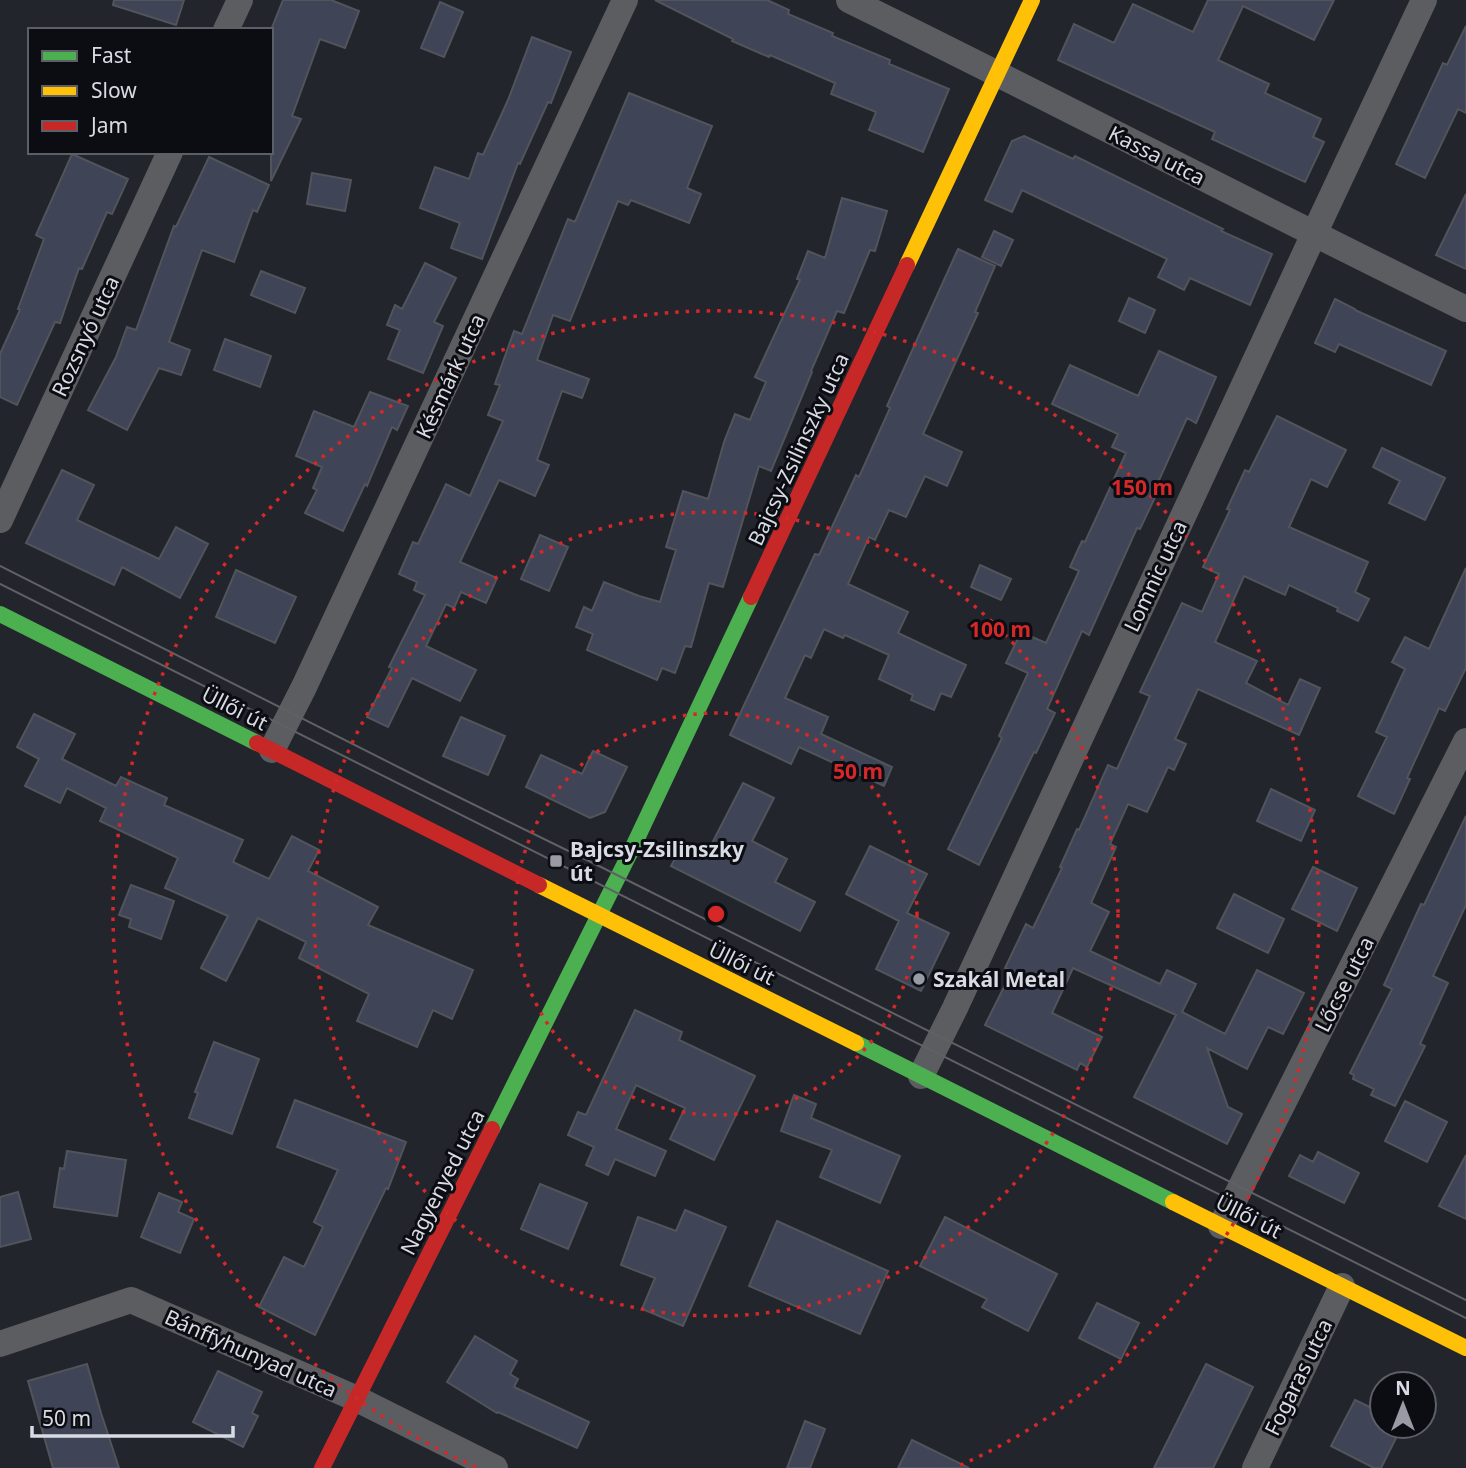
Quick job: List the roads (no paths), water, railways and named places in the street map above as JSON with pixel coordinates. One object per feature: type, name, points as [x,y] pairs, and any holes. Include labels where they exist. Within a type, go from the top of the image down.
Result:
[{"type":"main road","name":"Bajcsy-Zsilinszky utca","points":[[599,916],[1032,0]]},
{"type":"main road","name":"Üllői út","points":[[0,614],[1466,1348]]},
{"type":"main road","name":"Nagyenyed utca","points":[[322,1468],[599,916]]},
{"type":"street","points":[[227,28],[240,0]]},
{"type":"street","name":"Késmárk utca","points":[[272,750],[304,687],[625,0]]},
{"type":"street","name":"Kassa utca","points":[[849,0],[1466,309]]},
{"type":"street","name":"Lomnic utca","points":[[921,1076],[1424,0]]},
{"type":"street","name":"Rozsnyó utca","points":[[0,520],[169,154]]},
{"type":"street","name":"Lőcse utca","points":[[1221,1226],[1466,741]]},
{"type":"street","name":"Fogaras utca","points":[[1255,1468],[1342,1286]]},
{"type":"street","name":"Bánffyhunyad utca","points":[[0,1344],[131,1300],[357,1399],[495,1468]]},
{"type":"tram line","points":[[0,566],[1466,1300]]},
{"type":"tram line","points":[[0,584],[1466,1318]]},
{"type":"place","name":"Bajcsy-Zsilinszky út","points":[[556,861]]},
{"type":"place","name":"Szakál Metal","points":[[919,979]]}]
